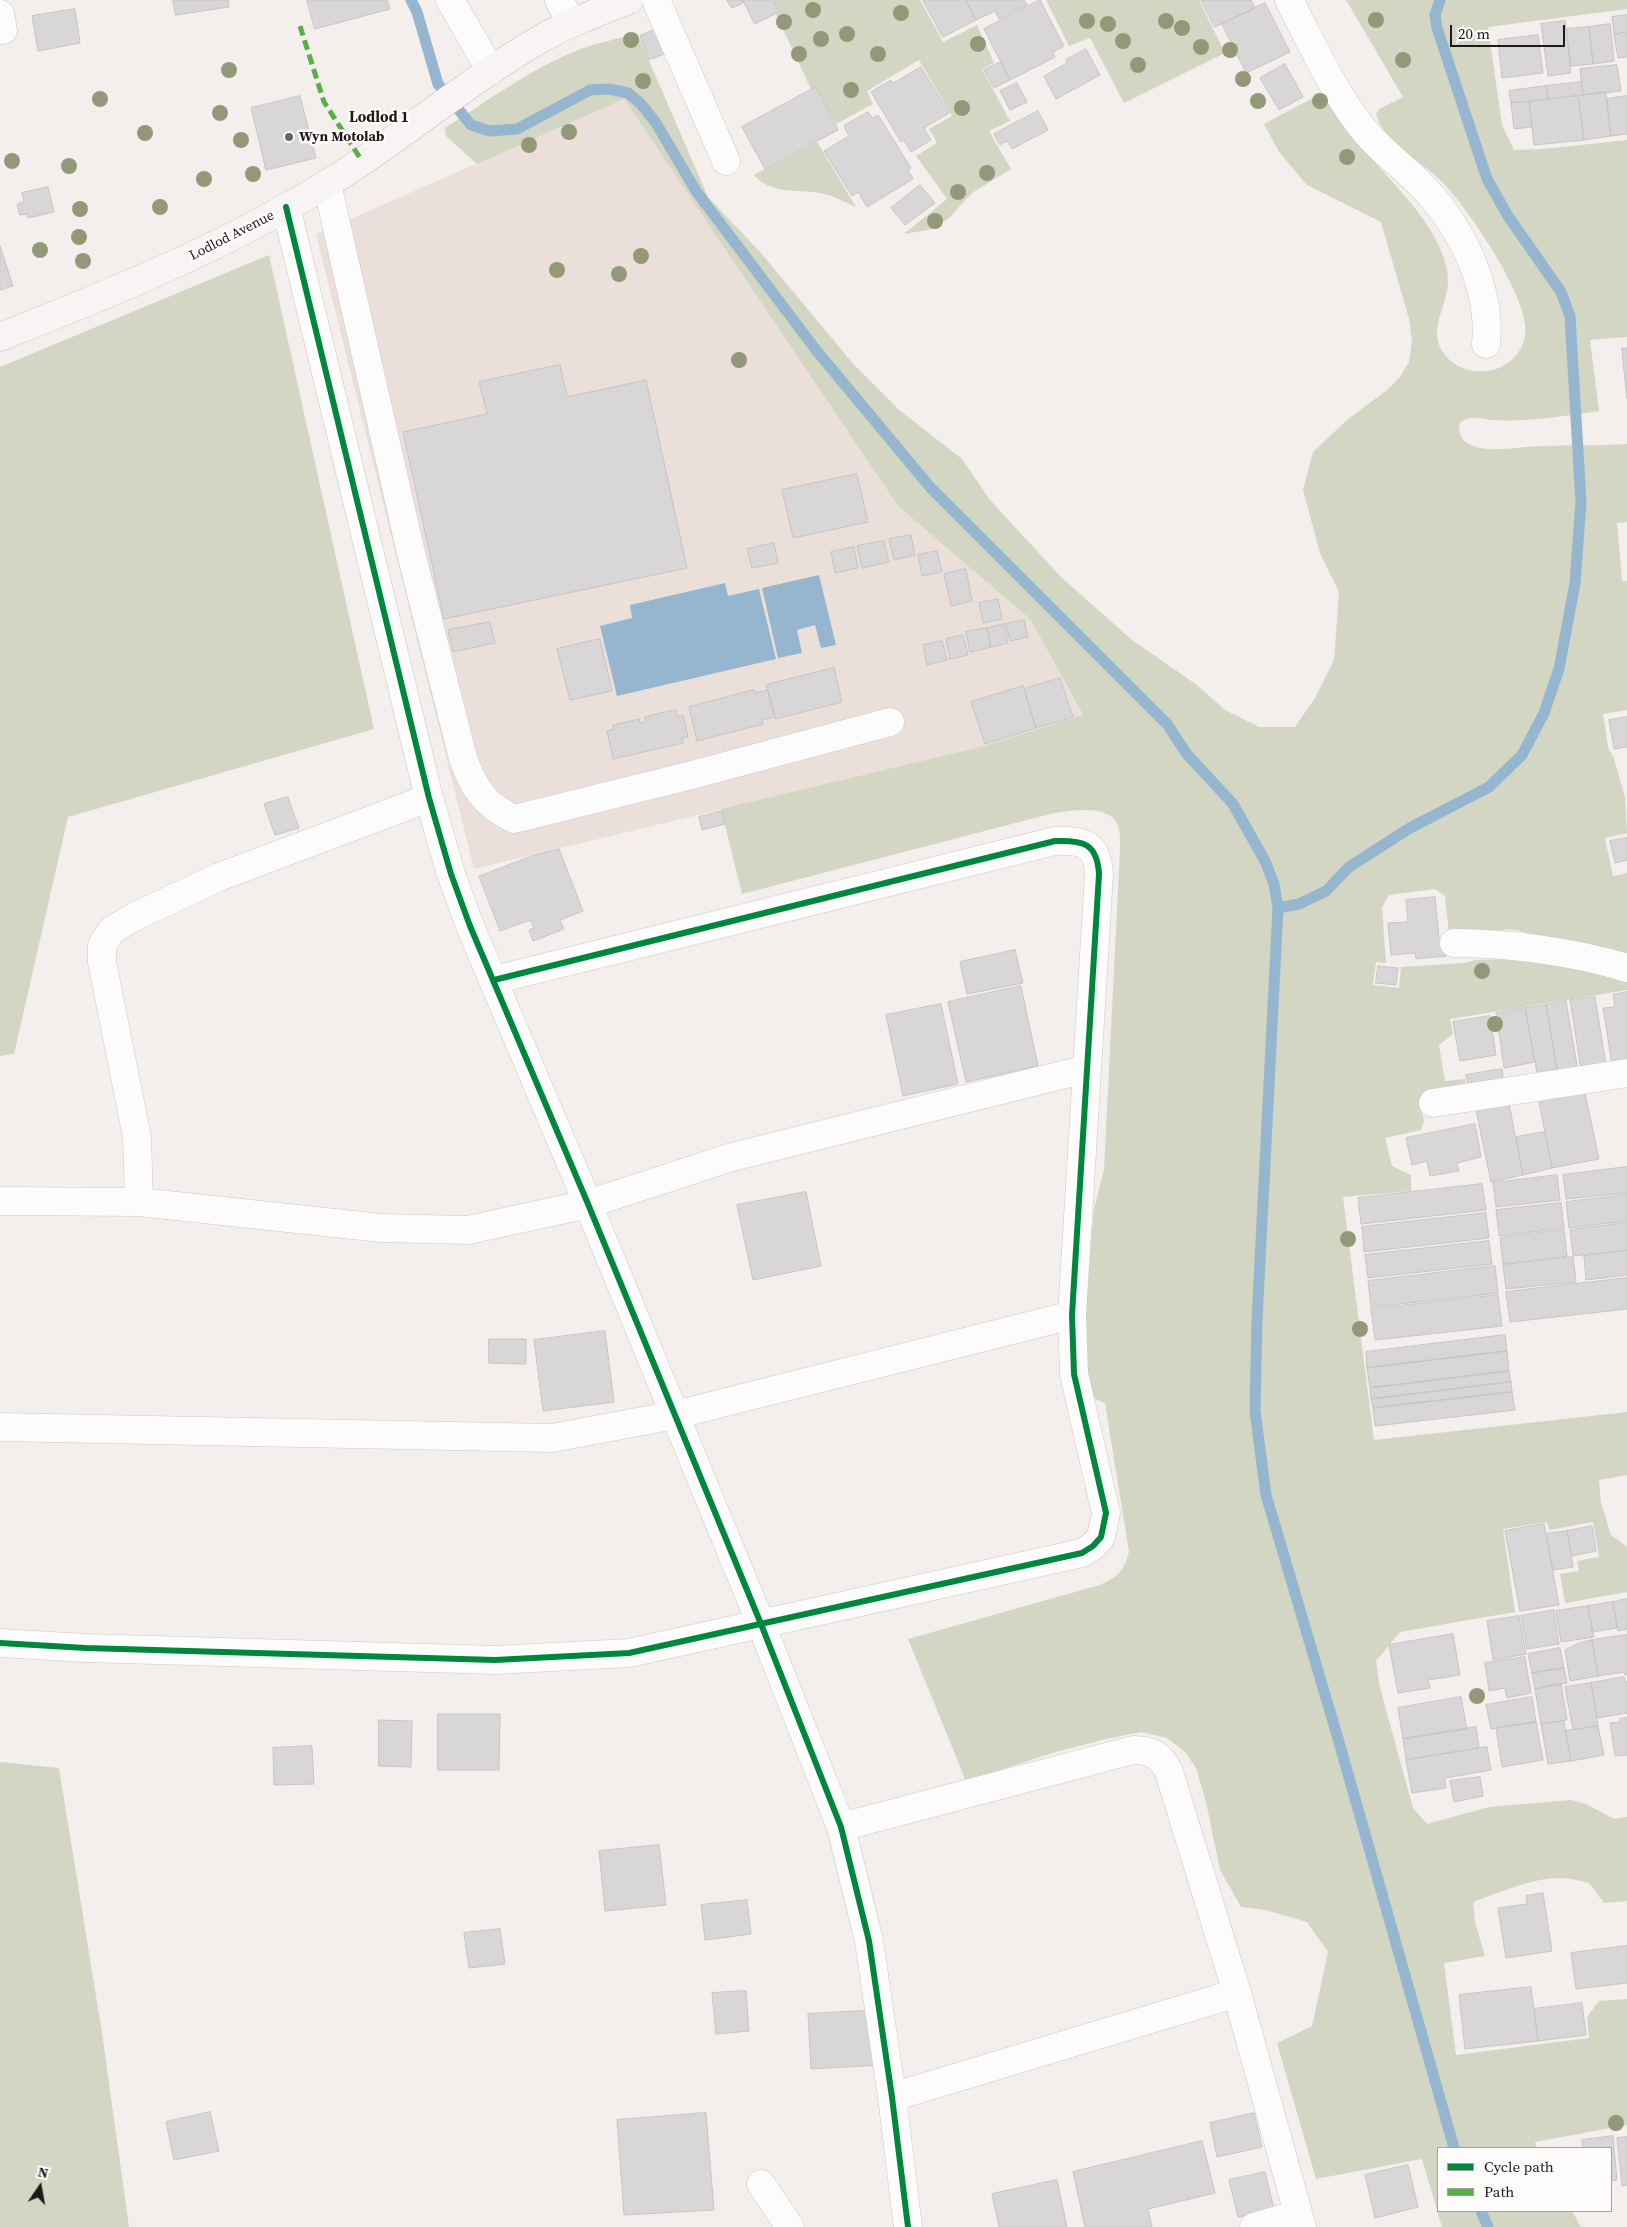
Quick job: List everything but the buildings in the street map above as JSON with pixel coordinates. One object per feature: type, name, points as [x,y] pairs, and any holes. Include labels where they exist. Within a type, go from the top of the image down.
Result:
[{"type":"main road","name":"Lodlod Avenue","points":[[0,337],[124,288],[208,250],[327,184],[484,75],[541,39],[565,12],[629,0]]},
{"type":"street","points":[[656,0],[726,161]]},
{"type":"street","points":[[1289,0],[1348,109],[1382,150],[1434,199],[1451,223],[1476,271],[1483,291],[1488,319],[1486,344]]},
{"type":"street","points":[[459,3],[484,75]]},
{"type":"street","points":[[327,184],[411,553],[463,758],[468,774],[486,802],[498,811],[514,818],[678,779],[890,722]]},
{"type":"street","points":[[286,207],[429,798],[451,874],[470,926],[588,1204],[761,1624],[841,1827],[869,1941],[892,2097],[908,2227]]},
{"type":"street","points":[[139,1202],[137,1137],[102,962],[102,945],[112,930],[134,917],[219,877],[429,798]]},
{"type":"street","points":[[0,1643],[86,1648],[495,1660],[629,1653],[1082,1553],[1093,1546],[1101,1537],[1106,1513],[1074,1374],[1072,1315],[1098,859],[1093,850],[1083,843],[1072,841],[1055,842],[494,980]]},
{"type":"street","points":[[1454,943],[1494,944],[1552,952],[1627,968]]},
{"type":"street","points":[[0,1200],[139,1202],[381,1228],[468,1230],[588,1204],[732,1157],[1086,1069]]},
{"type":"street","points":[[1432,1102],[1627,1073]]},
{"type":"street","points":[[0,1427],[552,1438],[675,1415],[1072,1315]]},
{"type":"street","points":[[841,1827],[1133,1750],[1156,1753],[1165,1764],[1168,1772],[1237,1992],[1300,2220],[1254,2227]]},
{"type":"street","points":[[892,2097],[1237,1992]]},
{"type":"street","points":[[762,2184],[790,2227]]},
{"type":"shaded area","points":[[624,99],[898,506],[1030,619],[1083,716],[984,746],[474,869],[316,234]]},
{"type":"green space","points":[[773,0],[920,0],[943,42],[977,25],[994,63],[982,69],[1010,121],[989,131],[1011,169],[972,193],[949,218],[933,229],[904,234],[947,199],[916,156],[937,143],[929,129],[952,116],[919,60],[867,91],[873,104],[836,124],[816,87],[811,89],[776,14],[779,12]]},
{"type":"green space","points":[[1046,0],[1199,0],[1225,53],[1124,103],[1090,38],[1069,46]]},
{"type":"green space","points":[[1346,0],[1627,0],[1627,9],[1488,27],[1502,125],[1514,150],[1543,149],[1627,140],[1627,337],[1590,340],[1599,411],[1520,420],[1472,418],[1460,423],[1459,429],[1461,437],[1467,443],[1484,449],[1627,444],[1627,522],[1617,523],[1622,581],[1627,581],[1627,710],[1603,714],[1608,747],[1614,759],[1625,797],[1627,833],[1605,838],[1613,876],[1627,873],[1627,958],[1539,939],[1520,931],[1508,929],[1487,933],[1449,933],[1445,896],[1435,889],[1389,895],[1382,907],[1386,963],[1376,962],[1373,985],[1399,988],[1401,967],[1509,959],[1542,962],[1627,979],[1627,990],[1450,1019],[1453,1034],[1439,1045],[1445,1081],[1465,1079],[1466,1092],[1421,1107],[1424,1121],[1421,1130],[1385,1138],[1392,1166],[1411,1175],[1411,1191],[1343,1197],[1374,1440],[1627,1412],[1627,1475],[1599,1480],[1601,1503],[1611,1535],[1627,1547],[1627,1592],[1565,1603],[1560,1574],[1579,1571],[1577,1561],[1599,1557],[1593,1522],[1549,1530],[1547,1522],[1503,1529],[1515,1612],[1400,1632],[1376,1661],[1380,1688],[1413,1808],[1427,1824],[1489,1807],[1571,1800],[1586,1804],[1614,1819],[1627,1817],[1627,1901],[1604,1903],[1589,1883],[1561,1878],[1539,1880],[1517,1886],[1473,1902],[1475,1922],[1485,1956],[1444,1963],[1456,2055],[1589,2038],[1587,2017],[1599,2001],[1627,1999],[1627,2125],[1535,2142],[1537,2147],[1437,2147],[1437,2210],[1422,2159],[1316,2179],[1277,2043],[1312,2026],[1328,1952],[1307,1922],[1266,1910],[1241,1907],[1220,1870],[1206,1802],[1196,1768],[1185,1752],[1167,1738],[1141,1732],[1052,1753],[966,1781],[908,1639],[1100,1585],[1119,1573],[1125,1564],[1129,1552],[1105,1403],[1086,1395],[1081,1350],[1094,1209],[1104,1170],[1120,849],[1119,828],[1111,816],[1095,811],[1076,810],[1050,814],[742,894],[721,809],[984,746],[1083,715],[1030,619],[898,506],[624,99],[477,164],[446,136],[445,128],[507,88],[554,61],[587,47],[637,33],[708,197],[761,253],[855,366],[898,409],[962,459],[990,500],[1061,577],[1132,640],[1197,685],[1225,710],[1259,727],[1295,727],[1315,698],[1334,660],[1339,592],[1320,553],[1303,490],[1313,452],[1348,419],[1386,391],[1400,377],[1409,362],[1412,341],[1409,319],[1381,222],[1307,185],[1279,152],[1264,124],[1326,91],[1340,115],[1367,153],[1403,193],[1425,222],[1442,253],[1448,275],[1448,283],[1437,328],[1437,337],[1445,355],[1455,364],[1466,369],[1478,371],[1491,370],[1502,366],[1520,350],[1525,337],[1525,322],[1519,303],[1498,258],[1484,236],[1446,186],[1397,145],[1381,125],[1376,114],[1379,109],[1403,97]]},
{"type":"green space","points":[[817,142],[856,207],[828,195],[815,192],[778,189],[761,182],[754,175]]},
{"type":"green space","points":[[269,255],[374,729],[68,817],[14,1054],[0,1056],[0,367]]},
{"type":"green space","points":[[0,1762],[59,1768],[102,2033],[129,2227],[0,2227]]},
{"type":"green space","points":[[1438,2212],[1573,2212],[1581,2227],[1442,2227]]},
{"type":"water","points":[[819,575],[836,645],[821,648],[815,625],[797,630],[802,653],[778,658],[762,588]]},
{"type":"water","points":[[725,583],[728,596],[759,589],[776,659],[617,696],[600,626],[632,618],[630,605]]},
{"type":"waterway","points":[[411,0],[417,12],[438,84],[471,125],[490,131],[517,129],[590,90],[609,89],[628,93],[641,104],[656,123],[696,191],[816,350],[930,487],[1168,725],[1186,753],[1233,804],[1265,861],[1274,884],[1278,908],[1257,1320],[1255,1411],[1266,1495],[1339,1742],[1454,2147]]},
{"type":"waterway","points":[[1278,908],[1299,904],[1326,891],[1349,867],[1410,828],[1489,787],[1522,755],[1544,713],[1559,669],[1575,583],[1581,502],[1570,316],[1561,292],[1508,216],[1487,179],[1437,28],[1435,15],[1440,0]]},
{"type":"waterway","points":[[1481,2212],[1488,2227]]},
{"type":"marked path","points":[[300,26],[324,102],[362,161]]},
{"type":"cycle path","points":[[286,207],[429,798],[451,874],[470,926],[588,1204],[761,1624],[841,1827],[869,1941],[892,2097],[908,2227]]},
{"type":"cycle path","points":[[0,1643],[86,1648],[495,1660],[629,1653],[1082,1553],[1093,1546],[1101,1537],[1106,1513],[1074,1374],[1072,1315],[1099,874],[1098,864],[1092,850],[1081,843],[1073,841],[1055,841],[494,980]]},
{"type":"place","name":"Wyn Motolab","points":[[289,137]]},
{"type":"district","name":"Lodlod 1","points":[[379,118]]}]
